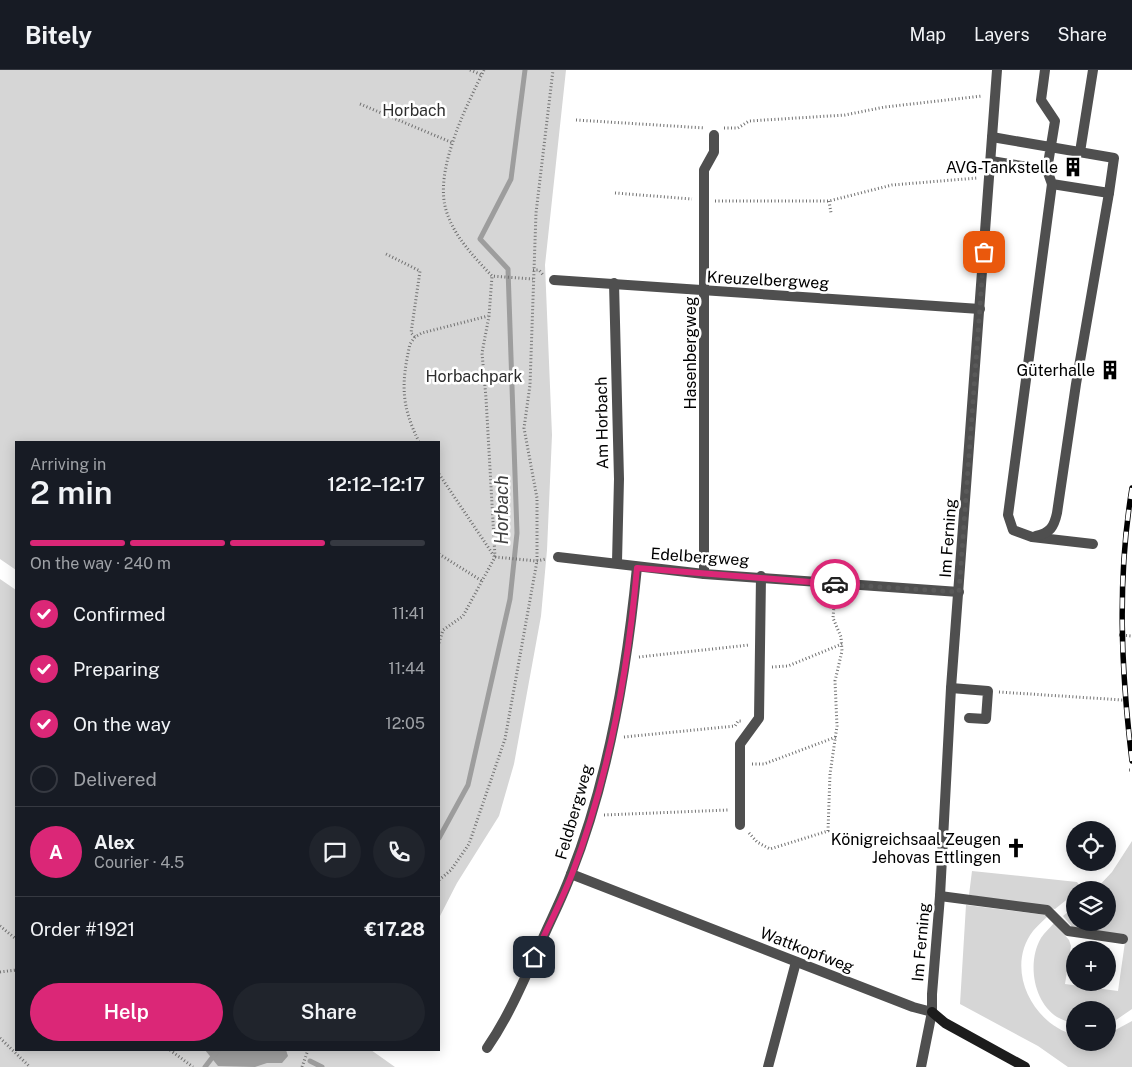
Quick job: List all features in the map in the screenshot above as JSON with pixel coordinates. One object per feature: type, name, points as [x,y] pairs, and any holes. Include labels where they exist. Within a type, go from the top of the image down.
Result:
[{"type":"street","name":"Im Ferning","points":[[921,1067],[932,1012],[951,688],[997,70]]},
{"type":"street","points":[[1045,70],[1041,100],[1054,122],[1047,170],[1052,184],[1008,515],[1013,530],[1032,537],[1093,544]]},
{"type":"street","points":[[1080,152],[1093,70]]},
{"type":"street","name":"Hasenbergweg","points":[[704,574],[706,292],[704,170],[714,152],[716,130]]},
{"type":"street","points":[[992,137],[1114,158],[1076,384],[1057,513],[1054,526],[1044,534],[1032,537]]},
{"type":"street","points":[[991,161],[1047,170]]},
{"type":"street","points":[[1052,184],[1109,193]]},
{"type":"street","name":"Kreuzelbergweg","points":[[554,280],[614,283],[706,292],[836,298],[980,309]]},
{"type":"street","name":"Am Horbach","points":[[614,283],[619,479],[617,562]]},
{"type":"street","name":"Edelbergweg","points":[[558,557],[617,562],[637,568],[704,574],[761,576],[835,584],[959,592]]},
{"type":"street","name":"Feldbergweg","points":[[487,1048],[504,1023],[571,874],[592,812],[610,739],[626,658],[637,568]]},
{"type":"street","points":[[740,825],[740,744],[759,718],[758,644],[761,576]]},
{"type":"street","points":[[951,688],[988,691],[986,720],[969,718]]},
{"type":"street","name":"Wattkopfweg","points":[[571,874],[913,1007],[932,1012],[945,1023],[1024,1067]]},
{"type":"street","points":[[940,896],[1047,910],[1068,931],[1123,939]]},
{"type":"street","points":[[768,1067],[796,962]]},
{"type":"path","points":[[470,70],[482,75]]},
{"type":"path","points":[[441,630],[463,616],[495,557],[482,353],[489,316],[492,276],[459,236],[446,208],[444,178],[453,143],[484,70]]},
{"type":"path","points":[[440,879],[450,870],[469,844],[505,739],[537,561],[537,498],[524,428],[530,385],[536,213],[553,70]]},
{"type":"path","points":[[576,120],[716,130],[738,128],[749,121],[845,115],[885,107],[996,94]]},
{"type":"path","points":[[360,104],[453,143]]},
{"type":"path","points":[[615,193],[704,202],[828,200],[892,185],[990,177]]},
{"type":"path","points":[[828,200],[831,213]]},
{"type":"path","points":[[386,254],[420,271],[411,333],[415,337]]},
{"type":"path","points":[[492,276],[533,279]]},
{"type":"path","points":[[418,441],[410,424],[403,395],[406,359],[410,344],[415,337],[436,328],[471,322],[489,316]]},
{"type":"path","points":[[440,475],[495,557]]},
{"type":"path","points":[[440,555],[482,581]]},
{"type":"path","points":[[495,557],[537,561]]},
{"type":"path","points":[[740,825],[757,842],[770,850],[828,831],[830,774],[836,737],[835,681],[842,644],[833,618],[835,584]]},
{"type":"path","points":[[1119,635],[1132,636]]},
{"type":"path","points":[[626,658],[758,644]]},
{"type":"path","points":[[758,668],[788,666],[842,644]]},
{"type":"path","points":[[988,691],[1123,700]]},
{"type":"path","points":[[610,739],[735,726],[738,721],[759,718]]},
{"type":"path","points":[[740,765],[764,764],[836,737]]},
{"type":"path","points":[[592,812],[604,815],[741,810]]},
{"type":"path","points":[[0,926],[15,938]]},
{"type":"path","points":[[0,972],[15,970]]},
{"type":"path","points":[[0,1038],[30,1067]]},
{"type":"path","points":[[171,1051],[192,1067]]},
{"type":"path","points":[[302,1067],[308,1051]]},
{"type":"green space","name":"Horbachpark","points":[[0,70],[566,70],[545,265],[552,435],[547,550],[541,616],[514,764],[499,816],[457,883],[440,916],[440,441],[15,441],[15,569],[0,559]]},
{"type":"green space","points":[[0,579],[15,589],[15,1051],[372,1051],[395,1067],[0,1067]]},
{"type":"green space","points":[[1132,841],[1132,1009],[1116,1020],[1116,1001],[1066,1001],[1066,1021],[1057,1017],[1049,1010],[1042,1001],[1038,991],[1034,969],[1034,958],[1037,948],[1042,936],[1054,923],[1069,941],[1066,941],[1066,991],[1118,991],[1126,935],[1096,931],[1116,931],[1116,881],[1104,881],[1113,871],[1116,871],[1116,866]]},
{"type":"green space","points":[[972,871],[1067,881],[1066,900],[1055,909],[969,895]]},
{"type":"green space","points":[[966,905],[1046,915],[1047,917],[1033,931],[1025,946],[1021,962],[1022,978],[1027,994],[1047,1020],[1066,1031],[1066,1051],[1116,1051],[1116,1030],[1132,1021],[1132,1067],[1068,1067],[1038,1046],[960,1004]]},
{"type":"shaded area","points":[[206,1051],[286,1051],[288,1056],[282,1063],[267,1063],[255,1067],[218,1066]]},
{"type":"waterway","name":"Horbach","points":[[440,836],[468,785],[510,599],[517,533],[508,269],[480,239],[511,179],[525,70]]},
{"type":"waterway","name":"Horbach","points":[[205,1067],[217,1051]]},
{"type":"waterway","points":[[310,1061],[322,1067]]},
{"type":"railway","points":[[1132,488],[1124,556],[1122,624],[1125,693],[1132,761]]},
{"type":"way so far","points":[[835,584],[959,592],[984,252]]},
{"type":"place","name":"AVG-Tankstelle","points":[[1073,167]]},
{"type":"place","name":"Güterhalle","points":[[1110,370]]},
{"type":"place","name":"Königreichsaal Zeugen Jehovas Ettlingen","points":[[1016,848]]},
{"type":"route","points":[[534,957],[571,874],[592,812],[610,739],[626,658],[637,568],[704,574],[761,576],[835,584]]}]
